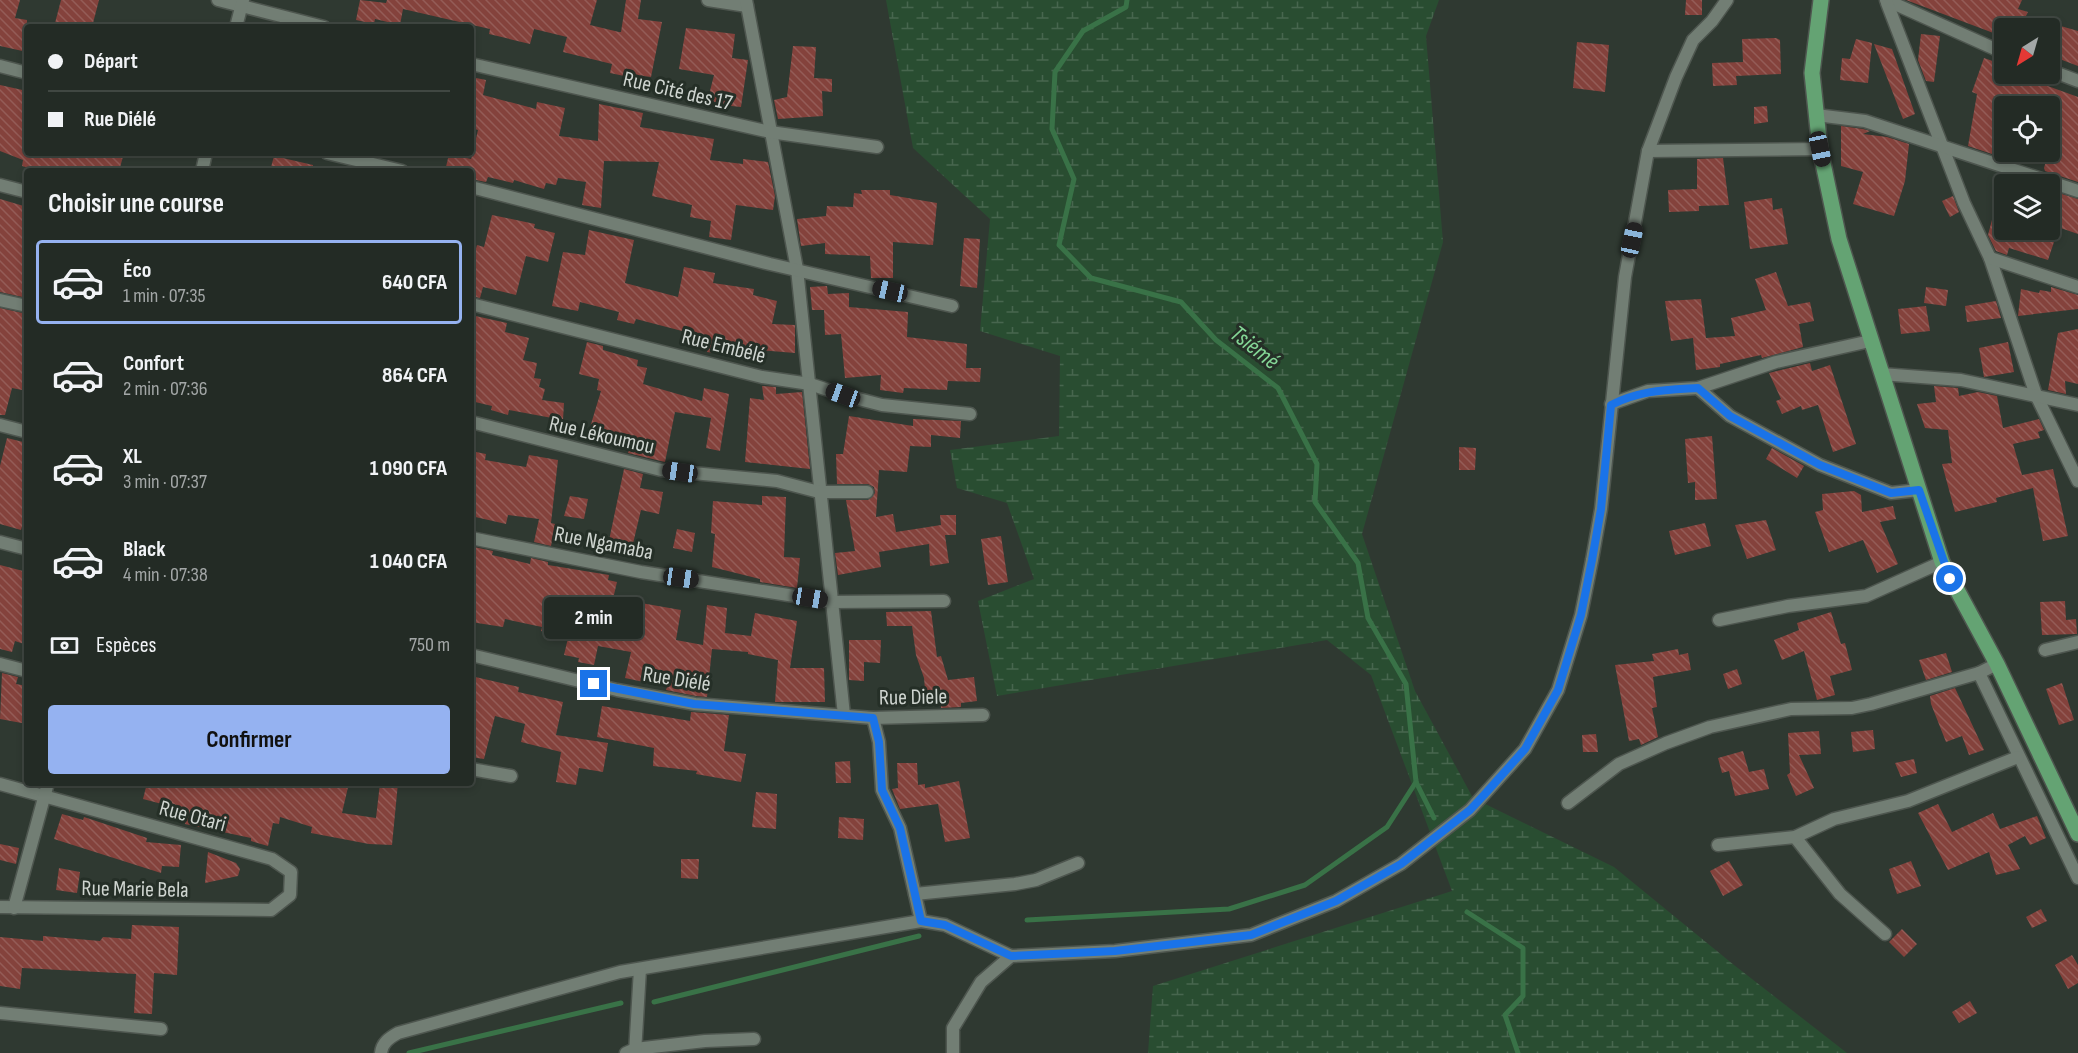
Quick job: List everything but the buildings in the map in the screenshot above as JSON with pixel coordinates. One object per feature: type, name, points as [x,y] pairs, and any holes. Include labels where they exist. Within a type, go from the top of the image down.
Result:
[{"type":"main road","points":[[1821,0],[1812,73],[1820,149],[1839,238],[1870,341],[1942,562],[1997,664],[2078,834]]},
{"type":"street","points":[[218,0],[242,3],[314,24]]},
{"type":"street","points":[[708,0],[746,3],[797,269],[844,715]]},
{"type":"street","points":[[381,1053],[381,1047],[389,1038],[398,1033],[640,969],[921,921],[945,925],[1011,956],[1115,951],[1251,935],[1336,901],[1401,864],[1470,810],[1525,749],[1558,690],[1581,615],[1601,509],[1625,276],[1648,151],[1676,77],[1693,40],[1712,21],[1727,0]]},
{"type":"street","points":[[1886,1],[1994,49]]},
{"type":"street","points":[[1886,1],[1942,147],[1990,258],[2036,395],[2078,481]]},
{"type":"street","points":[[237,24],[242,3]]},
{"type":"street","name":"Rue Cité des 17","points":[[474,65],[770,132],[877,147]]},
{"type":"street","points":[[0,66],[24,72]]},
{"type":"street","points":[[2060,74],[2078,81]]},
{"type":"street","points":[[1816,115],[1855,118],[2078,190]]},
{"type":"street","points":[[1648,151],[1820,149]]},
{"type":"street","points":[[340,156],[390,168]]},
{"type":"street","points":[[0,186],[24,191]]},
{"type":"street","points":[[474,188],[952,306]]},
{"type":"street","points":[[1990,258],[2078,287]]},
{"type":"street","points":[[0,300],[24,305]]},
{"type":"street","name":"Rue Embélé","points":[[474,305],[762,377],[810,384],[882,405],[970,414]]},
{"type":"street","points":[[1611,405],[1648,391],[1698,388],[1776,362],[1870,341]]},
{"type":"street","points":[[1881,374],[1961,380],[2078,405]]},
{"type":"street","points":[[1698,388],[1730,416],[1820,465],[1891,493],[1919,490]]},
{"type":"street","name":"Rue Lékoumou","points":[[474,423],[661,470],[777,482],[819,492],[867,492]]},
{"type":"street","points":[[0,425],[24,431]]},
{"type":"street","name":"Rue Ngamaba","points":[[474,539],[640,572],[833,602],[944,601]]},
{"type":"street","points":[[0,542],[24,548]]},
{"type":"street","points":[[1719,620],[1788,606],[1866,596],[1942,562]]},
{"type":"street","points":[[2045,650],[2078,642]]},
{"type":"street","name":"Rue Diélé","points":[[474,656],[617,690],[694,704],[844,715]]},
{"type":"street","points":[[0,664],[24,670]]},
{"type":"street","points":[[1569,803],[1619,764],[1710,727],[1791,709],[1852,708],[1871,704],[1979,673],[1997,664]]},
{"type":"street","points":[[1979,673],[2078,878]]},
{"type":"street","name":"Rue Diele","points":[[844,715],[873,718],[983,715]]},
{"type":"street","points":[[873,718],[879,742],[882,790],[900,828],[921,921]]},
{"type":"street","points":[[1718,845],[1795,837],[1834,819],[1908,801],[2018,757]]},
{"type":"street","points":[[474,770],[511,776]]},
{"type":"street","name":"Rue Otari","points":[[0,784],[272,859],[291,872],[291,884],[290,895],[270,910]]},
{"type":"street","points":[[14,908],[47,786]]},
{"type":"street","points":[[1795,837],[1840,894],[1885,934]]},
{"type":"street","points":[[915,894],[1015,884],[1036,880],[1078,863]]},
{"type":"street","name":"Rue Marie Bela","points":[[0,908],[270,910]]},
{"type":"street","points":[[953,1053],[953,1028],[981,982],[1011,956]]},
{"type":"street","points":[[640,969],[632,1052],[705,1041],[754,1039]]},
{"type":"street","points":[[0,1013],[161,1029]]},
{"type":"green space","points":[[886,0],[1439,0],[1426,36],[1443,242],[1362,534],[1415,691],[1473,798],[1614,867],[1847,1053],[1148,1053],[1153,986],[1452,891],[1371,675],[1327,640],[997,696],[978,601],[1034,579],[1007,503],[957,488],[950,450],[1059,436],[1060,356],[980,331],[990,219],[913,148]]},
{"type":"waterway","name":"Tsiémé","points":[[1127,0],[1126,7],[1083,31],[1055,72],[1052,129],[1074,179],[1059,245],[1091,278],[1181,302],[1216,340],[1278,388],[1317,464],[1315,502],[1358,563],[1368,618],[1406,684],[1416,782],[1434,818]]},
{"type":"waterway","points":[[1027,920],[1229,909],[1305,885],[1387,827],[1416,782]]},
{"type":"waterway","name":"Tsiémé","points":[[1467,912],[1523,948],[1523,996],[1505,1015],[1518,1053]]},
{"type":"waterway","points":[[654,1002],[919,936]]},
{"type":"waterway","points":[[409,1053],[621,1003]]},
{"type":"route","points":[[594,684],[694,704],[873,718],[879,742],[882,790],[900,828],[921,921],[945,925],[1011,956],[1115,951],[1251,935],[1336,901],[1401,864],[1470,810],[1525,749],[1558,690],[1581,615],[1592,560],[1601,509],[1611,405],[1629,396],[1648,391],[1698,388],[1730,416],[1820,465],[1891,493],[1919,490],[1942,562],[1950,579]]}]
